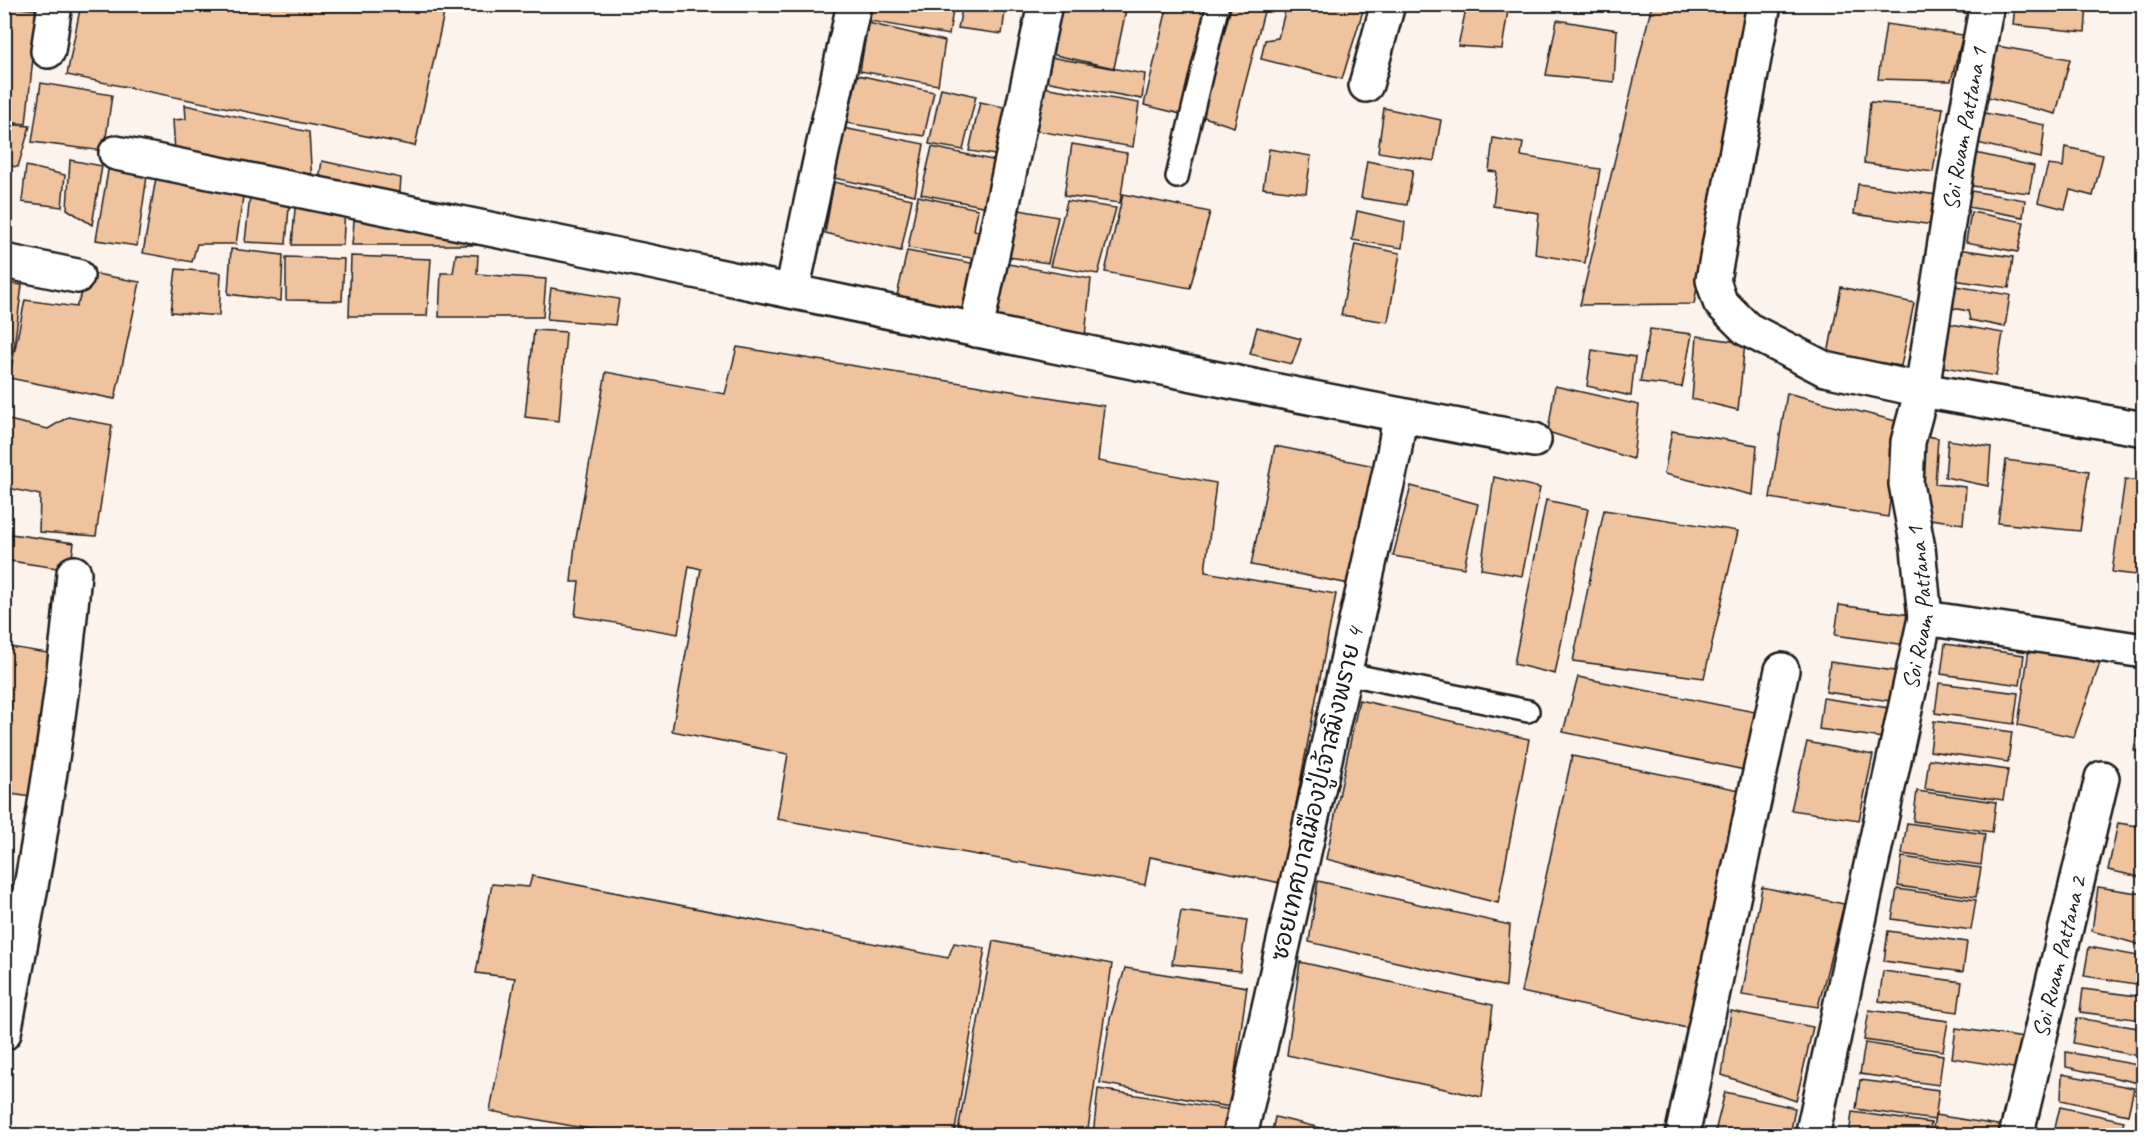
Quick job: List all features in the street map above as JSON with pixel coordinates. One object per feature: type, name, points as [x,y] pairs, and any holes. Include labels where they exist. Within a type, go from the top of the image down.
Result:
[{"type":"street","points":[[48,51],[55,4]]},
{"type":"street","points":[[792,291],[854,4]]},
{"type":"street","points":[[976,330],[1045,4]]},
{"type":"street","points":[[1366,86],[1388,4]]},
{"type":"street","points":[[1764,4],[1713,280],[1720,302],[1747,329],[1825,369],[1922,390],[2144,429]]},
{"type":"street","name":"Soi Ruam Pattana 1","points":[[1812,1136],[1925,618],[1918,548],[1906,484],[1908,442],[1922,390],[1956,165],[1987,4]]},
{"type":"street","points":[[116,153],[976,330],[1397,431],[1534,440]]},
{"type":"street","points":[[4,261],[77,276]]},
{"type":"street","name":"ซอยเทศบาลเมืองปู่เจ้าสมิงพราย 4","points":[[1240,1136],[1397,431]]},
{"type":"street","points":[[4,1033],[39,845],[69,632],[74,573]]},
{"type":"street","points":[[1925,618],[2144,651]]},
{"type":"street","points":[[1682,1136],[1782,670]]},
{"type":"street","name":"Soi Ruam Pattana 2","points":[[2016,1136],[2102,778]]},
{"type":"lane","points":[[1177,177],[1218,4]]},
{"type":"lane","points":[[1344,673],[1528,711]]},
{"type":"building","points":[[81,4],[446,4],[415,146],[67,75]]},
{"type":"building","points":[[872,4],[954,4],[949,35],[870,21]]},
{"type":"building","points":[[963,4],[1006,4],[1002,34],[958,28]]},
{"type":"building","points":[[1061,4],[1127,5],[1114,68],[1046,53]]},
{"type":"building","points":[[1168,4],[1206,4],[1181,114],[1144,105]]},
{"type":"building","points":[[1232,4],[1266,4],[1234,127],[1201,116]]},
{"type":"building","points":[[1287,4],[1365,4],[1342,79],[1261,59],[1265,40],[1278,38]]},
{"type":"building","points":[[1467,4],[1509,4],[1502,49],[1458,46]]},
{"type":"building","points":[[1539,4],[1559,4],[1557,10]]},
{"type":"building","points":[[1652,4],[1747,4],[1694,304],[1580,305]]},
{"type":"building","points":[[1906,4],[1979,4],[1978,14],[1906,8]]},
{"type":"building","points":[[2015,4],[2087,4],[2085,32],[2013,25]]},
{"type":"building","points":[[4,6],[38,10],[26,124],[4,122]]},
{"type":"building","points":[[1557,20],[1617,30],[1614,82],[1546,75]]},
{"type":"building","points":[[868,23],[945,41],[938,85],[860,71]]},
{"type":"building","points":[[1886,24],[1963,35],[1951,81],[1878,79]]},
{"type":"building","points":[[1991,45],[2070,59],[2056,114],[1984,96]]},
{"type":"building","points":[[1044,56],[1145,74],[1142,99],[1039,80]]},
{"type":"building","points":[[858,75],[934,92],[924,136],[846,123]]},
{"type":"building","points":[[41,83],[112,95],[104,151],[32,142]]},
{"type":"building","points":[[1037,86],[1139,103],[1133,147],[1031,130]]},
{"type":"building","points":[[941,88],[976,96],[963,150],[929,144]]},
{"type":"building","points":[[980,102],[1018,110],[1008,157],[969,151]]},
{"type":"building","points":[[1870,102],[1943,108],[1933,172],[1864,163]]},
{"type":"building","points":[[185,105],[309,132],[312,184],[175,152],[173,120],[186,119]]},
{"type":"building","points":[[1384,108],[1441,120],[1434,161],[1378,152]]},
{"type":"building","points":[[1980,112],[2045,125],[2041,158],[1973,142]]},
{"type":"building","points":[[4,124],[30,126],[18,167],[4,165]]},
{"type":"building","points":[[843,128],[924,144],[915,195],[834,178]]},
{"type":"building","points":[[1493,138],[1523,143],[1521,156],[1600,169],[1585,263],[1535,254],[1539,213],[1493,206],[1497,172],[1489,171]]},
{"type":"building","points":[[1072,144],[1127,153],[1120,203],[1064,196]]},
{"type":"building","points":[[932,147],[1006,163],[998,209],[921,194]]},
{"type":"building","points":[[2065,147],[2103,155],[2093,196],[2070,190],[2065,209],[2038,202],[2048,165],[2063,167]]},
{"type":"building","points":[[1269,149],[1311,156],[1306,193],[1263,188]]},
{"type":"building","points":[[1971,152],[2034,166],[2029,193],[1964,185]]},
{"type":"building","points":[[70,160],[102,166],[92,225],[67,209]]},
{"type":"building","points":[[322,161],[401,178],[399,203],[318,187]]},
{"type":"building","points":[[1367,161],[1413,170],[1407,205],[1361,198]]},
{"type":"building","points":[[109,165],[148,169],[137,246],[96,240]]},
{"type":"building","points":[[26,166],[65,175],[62,207],[22,202]]},
{"type":"building","points":[[157,172],[244,190],[236,244],[197,244],[192,262],[143,253]]},
{"type":"building","points":[[834,182],[912,199],[901,251],[825,233]]},
{"type":"building","points":[[1858,184],[1937,195],[1933,225],[1854,214]]},
{"type":"building","points":[[251,187],[290,195],[286,244],[245,242]]},
{"type":"building","points":[[1965,190],[2025,200],[2023,217],[1962,206]]},
{"type":"building","points":[[1123,194],[1210,212],[1190,288],[1105,272]]},
{"type":"building","points":[[296,196],[345,207],[343,245],[292,245]]},
{"type":"building","points":[[918,196],[978,209],[974,230],[990,235],[984,260],[908,248]]},
{"type":"building","points":[[1067,201],[1116,208],[1098,274],[1050,266]]},
{"type":"building","points":[[355,209],[483,234],[482,245],[352,245]]},
{"type":"building","points":[[1014,209],[1058,217],[1048,263],[1002,256]]},
{"type":"building","points":[[1357,211],[1405,222],[1402,248],[1352,240]]},
{"type":"building","points":[[1971,212],[2024,222],[2018,252],[1966,242]]},
{"type":"building","points":[[1355,244],[1400,253],[1388,322],[1341,315]]},
{"type":"building","points":[[1950,248],[2013,257],[2009,288],[1946,279]]},
{"type":"building","points":[[231,249],[283,255],[281,301],[228,294]]},
{"type":"building","points":[[907,251],[982,265],[973,318],[896,300]]},
{"type":"building","points":[[456,254],[478,255],[477,274],[546,279],[543,317],[439,317],[441,273],[453,273]]},
{"type":"building","points":[[351,256],[431,259],[427,316],[349,316]]},
{"type":"building","points":[[286,257],[344,259],[342,301],[286,300]]},
{"type":"building","points":[[997,262],[1091,279],[1085,336],[984,321]]},
{"type":"building","points":[[176,269],[221,273],[219,316],[171,312]]},
{"type":"building","points":[[91,273],[140,282],[115,399],[9,378],[25,300],[76,307]]},
{"type":"building","points":[[4,282],[22,285],[12,363],[4,362]]},
{"type":"building","points":[[1949,285],[2010,295],[2005,327],[1970,320],[1968,311],[1942,306]]},
{"type":"building","points":[[1841,287],[1914,303],[1901,366],[1828,354]]},
{"type":"building","points":[[551,288],[619,299],[615,325],[547,319]]},
{"type":"building","points":[[1940,322],[2003,333],[1996,376],[1932,365]]},
{"type":"building","points":[[1257,327],[1301,339],[1292,364],[1250,354]]},
{"type":"building","points":[[1650,329],[1692,334],[1682,387],[1640,382]]},
{"type":"building","points":[[534,330],[566,332],[559,421],[525,417]]},
{"type":"building","points":[[1697,336],[1745,343],[1738,410],[1692,399]]},
{"type":"building","points":[[737,347],[1104,406],[1098,461],[1216,483],[1205,572],[1336,594],[1281,883],[1150,857],[1145,885],[777,819],[788,754],[672,731],[701,569],[689,566],[678,634],[575,616],[579,582],[571,582],[575,544],[606,372],[725,394]]},
{"type":"building","points":[[1592,350],[1635,357],[1631,396],[1587,386]]},
{"type":"building","points":[[1555,386],[1639,405],[1633,459],[1548,432]]},
{"type":"building","points":[[1787,393],[1900,422],[1888,517],[1770,498]]},
{"type":"building","points":[[68,417],[112,425],[96,536],[39,532],[40,495],[4,487],[4,419],[48,429]]},
{"type":"building","points":[[1672,431],[1757,445],[1753,495],[1664,474]]},
{"type":"building","points":[[1926,436],[1938,438],[1935,484],[1966,487],[1963,524],[1918,517]]},
{"type":"building","points":[[1948,440],[1991,447],[1988,486],[1945,477]]},
{"type":"building","points":[[1275,446],[1380,467],[1355,585],[1251,565]]},
{"type":"building","points":[[2006,460],[2089,471],[2080,531],[1998,523]]},
{"type":"building","points":[[1494,477],[1540,488],[1522,576],[1481,569]]},
{"type":"building","points":[[2125,479],[2144,482],[2144,576],[2112,572]]},
{"type":"building","points":[[1411,486],[1478,504],[1464,568],[1393,556]]},
{"type":"building","points":[[1546,500],[1588,509],[1555,674],[1514,664]]},
{"type":"building","points":[[1604,510],[1738,531],[1704,678],[1573,661]]},
{"type":"building","points":[[4,533],[74,543],[70,570],[4,560]]},
{"type":"building","points":[[1839,605],[1918,616],[1913,646],[1835,635]]},
{"type":"building","points":[[1945,644],[2024,655],[2020,685],[1941,674]]},
{"type":"building","points":[[4,646],[54,654],[31,797],[4,793]]},
{"type":"building","points":[[2029,649],[2100,663],[2074,737],[2018,725]]},
{"type":"building","points":[[1830,662],[1909,673],[1905,703],[1826,692]]},
{"type":"building","points":[[1578,677],[1755,712],[1745,770],[1563,732]]},
{"type":"building","points":[[1939,683],[2018,693],[2014,724],[1935,713]]},
{"type":"building","points":[[2144,693],[2144,753],[2134,751]]},
{"type":"building","points":[[1823,698],[1902,710],[1897,740],[1819,729]]},
{"type":"building","points":[[1359,700],[1529,739],[1498,903],[1326,859]]},
{"type":"building","points":[[1934,721],[2012,732],[2008,762],[1930,751]]},
{"type":"building","points":[[1807,742],[1873,755],[1859,820],[1791,810]]},
{"type":"building","points":[[1572,756],[1740,790],[1687,1028],[1521,992]]},
{"type":"building","points":[[1929,759],[2008,770],[2003,800],[1925,789]]},
{"type":"building","points":[[1917,791],[1996,802],[1992,832],[1913,821]]},
{"type":"building","points":[[1907,823],[1985,834],[1981,865],[1902,854]]},
{"type":"building","points":[[2118,823],[2144,827],[2144,878],[2108,870]]},
{"type":"building","points":[[1902,857],[1981,868],[1976,897],[1898,886]]},
{"type":"building","points":[[532,876],[948,958],[954,943],[985,948],[954,1136],[627,1136],[490,1111],[515,978],[476,973],[492,884],[529,887]]},
{"type":"building","points":[[1318,881],[1510,925],[1506,987],[1309,942]]},
{"type":"building","points":[[1762,887],[1844,904],[1818,1007],[1742,995]]},
{"type":"building","points":[[2098,887],[2144,894],[2144,946],[2092,931]]},
{"type":"building","points":[[1897,889],[1976,900],[1971,930],[1892,919]]},
{"type":"building","points":[[1181,911],[1247,920],[1240,971],[1172,964]]},
{"type":"building","points":[[1888,931],[1967,942],[1963,972],[1884,961]]},
{"type":"building","points":[[993,941],[1112,964],[1087,1136],[957,1136]]},
{"type":"building","points":[[2089,947],[2144,957],[2142,985],[2084,976]]},
{"type":"building","points":[[1300,962],[1493,1005],[1482,1097],[1287,1055]]},
{"type":"building","points":[[1125,968],[1247,987],[1230,1107],[1100,1083],[1110,1019]]},
{"type":"building","points":[[1883,971],[1962,982],[1958,1012],[1879,1001]]},
{"type":"building","points":[[2083,989],[2144,997],[2142,1020],[2080,1012]]},
{"type":"building","points":[[1869,1010],[1948,1021],[1943,1051],[1864,1040]]},
{"type":"building","points":[[1731,1011],[1813,1027],[1796,1101],[1722,1075]]},
{"type":"building","points":[[2077,1018],[2144,1029],[2144,1057],[2073,1043]]},
{"type":"building","points":[[1956,1028],[2031,1039],[2025,1070],[1952,1058]]},
{"type":"building","points":[[1865,1043],[1943,1055],[1939,1085],[1860,1074]]},
{"type":"building","points":[[2066,1052],[2144,1066],[2139,1083],[2066,1067]]},
{"type":"building","points":[[2062,1074],[2134,1088],[2128,1115],[2061,1100]]},
{"type":"building","points":[[1860,1080],[1939,1090],[1935,1120],[1856,1109]]},
{"type":"building","points":[[1098,1089],[1232,1110],[1227,1136],[1093,1136]]},
{"type":"building","points":[[1725,1092],[1795,1108],[1790,1136],[1714,1136]]},
{"type":"building","points":[[2060,1107],[2124,1121],[2120,1136],[2053,1136]]},
{"type":"building","points":[[1852,1112],[1931,1123],[1929,1136],[1849,1136]]},
{"type":"building","points":[[1935,1115],[2011,1127],[2009,1136],[1932,1136]]},
{"type":"building","points":[[1275,1117],[1354,1136],[1271,1136]]}]
